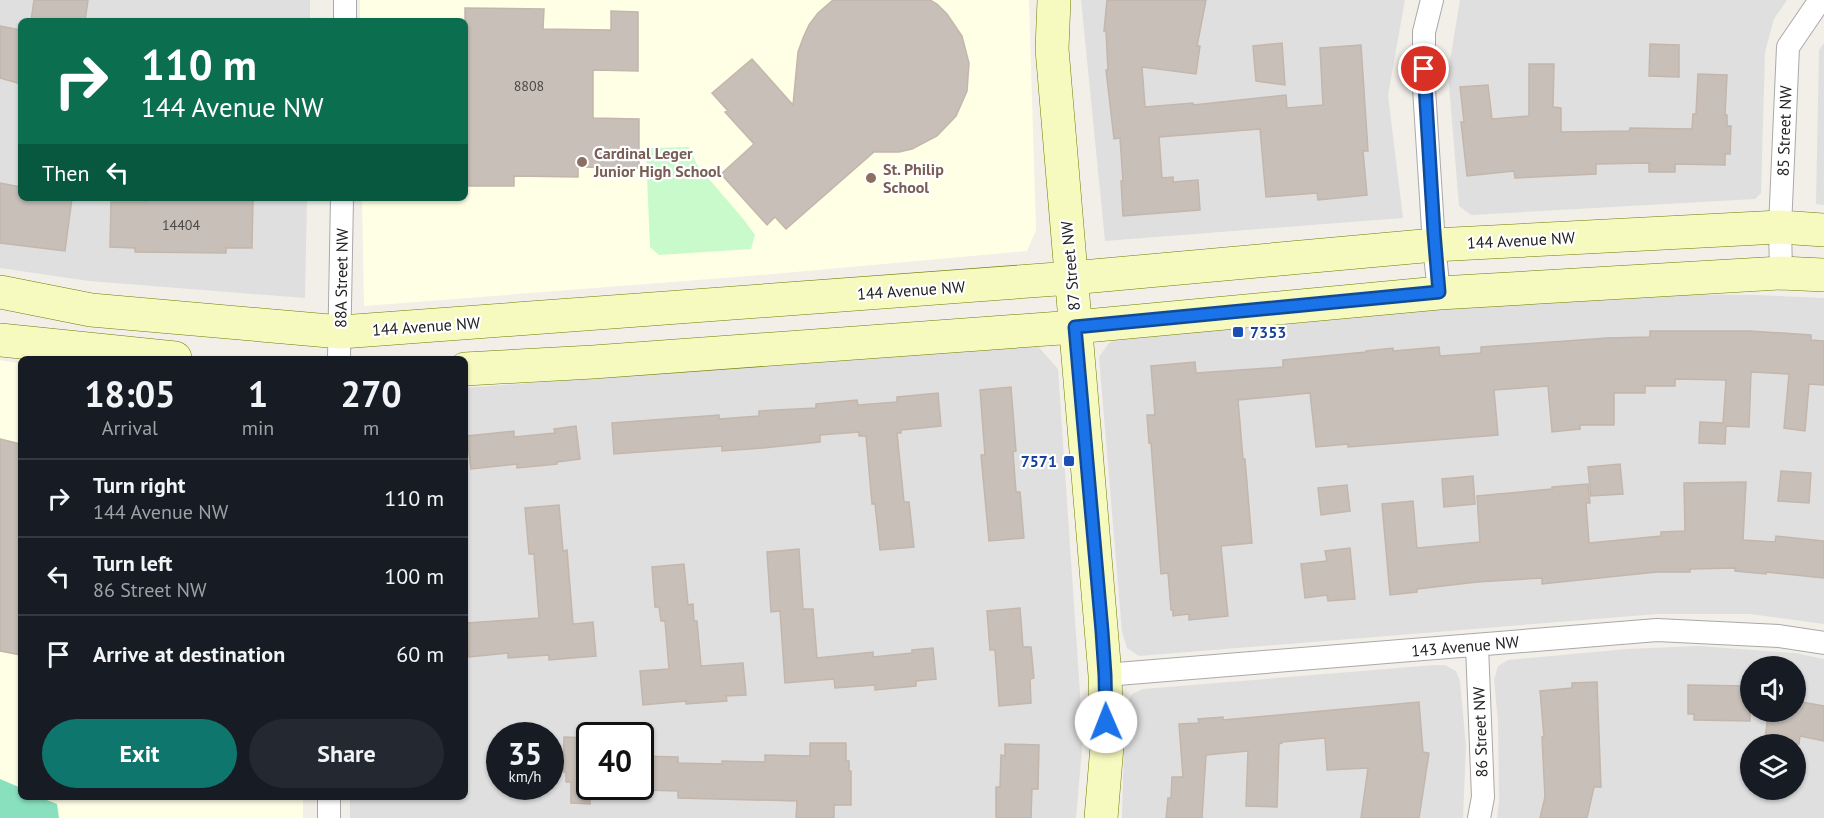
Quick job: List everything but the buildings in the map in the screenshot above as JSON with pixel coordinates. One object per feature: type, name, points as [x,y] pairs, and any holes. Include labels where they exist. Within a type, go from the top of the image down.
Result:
[{"type":"street","points":[[345,0],[345,18]]},
{"type":"street","name":"87 Street NW","points":[[1054,0],[1052,49],[1105,675],[1107,746],[1101,818]]},
{"type":"street","points":[[1432,0],[1424,32],[1424,88],[1439,292]]},
{"type":"street","name":"85 Street NW","points":[[1781,273],[1780,227],[1788,47],[1820,0]]},
{"type":"street","name":"88A Street NW","points":[[340,345],[342,201]]},
{"type":"street","name":"144 Avenue NW","points":[[0,292],[91,310],[340,345],[1434,245],[1780,227],[1824,230]]},
{"type":"street","points":[[468,369],[1075,327],[1439,292],[1781,273],[1824,275]]},
{"type":"street","points":[[0,340],[156,356]]},
{"type":"street","name":"143 Avenue NW","points":[[1105,675],[1657,630],[1779,636],[1824,643]]},
{"type":"street","name":"86 Street NW","points":[[1477,646],[1483,797],[1479,818]]},
{"type":"street","points":[[329,800],[329,818]]},
{"type":"shaded area","points":[[0,0],[310,0],[310,18],[18,18],[18,201],[307,201],[305,298],[89,281],[0,268]]},
{"type":"shaded area","points":[[360,0],[1029,0],[1036,230],[1027,251],[762,275],[364,306],[362,201],[468,201],[468,18],[360,18]]},
{"type":"shaded area","points":[[1081,0],[1405,0],[1388,95],[1403,218],[1105,241]]},
{"type":"shaded area","points":[[1460,0],[1787,0],[1774,19],[1765,52],[1761,193],[1755,199],[1471,215],[1459,206],[1448,73]]},
{"type":"shaded area","points":[[1824,43],[1824,205],[1816,204],[1819,50]]},
{"type":"shaded area","points":[[1665,294],[1824,298],[1824,624],[1750,614],[1658,614],[1139,656],[1127,648],[1122,632],[1099,357],[1109,343],[1123,336],[1546,299]]},
{"type":"shaded area","points":[[1036,344],[1058,369],[1083,737],[1076,818],[350,818],[350,800],[468,800],[468,388]]},
{"type":"shaded area","points":[[0,360],[18,363],[18,800],[303,800],[303,818],[0,818]]},
{"type":"shaded area","points":[[1699,646],[1795,653],[1824,659],[1824,818],[1497,818],[1499,801],[1498,723],[1494,680],[1498,666],[1508,660],[1627,649]]},
{"type":"shaded area","points":[[1445,665],[1456,671],[1460,681],[1466,746],[1463,818],[1122,818],[1125,708],[1132,694],[1143,689]]},
{"type":"green space","points":[[689,147],[697,165],[755,235],[751,249],[659,255],[650,247],[646,153],[651,148]]},
{"type":"green space","points":[[0,779],[18,787],[18,800],[47,800],[57,804],[59,818],[0,818]]},
{"type":"place","name":"Cardinal Leger Junior High School","points":[[582,162]]},
{"type":"place","name":"St. Philip School","points":[[871,178]]},
{"type":"place","name":"7353","points":[[1238,332]]},
{"type":"place","name":"7571","points":[[1069,461]]},
{"type":"route","points":[[1106,722],[1102,631],[1075,327],[1439,292],[1424,69]]}]
